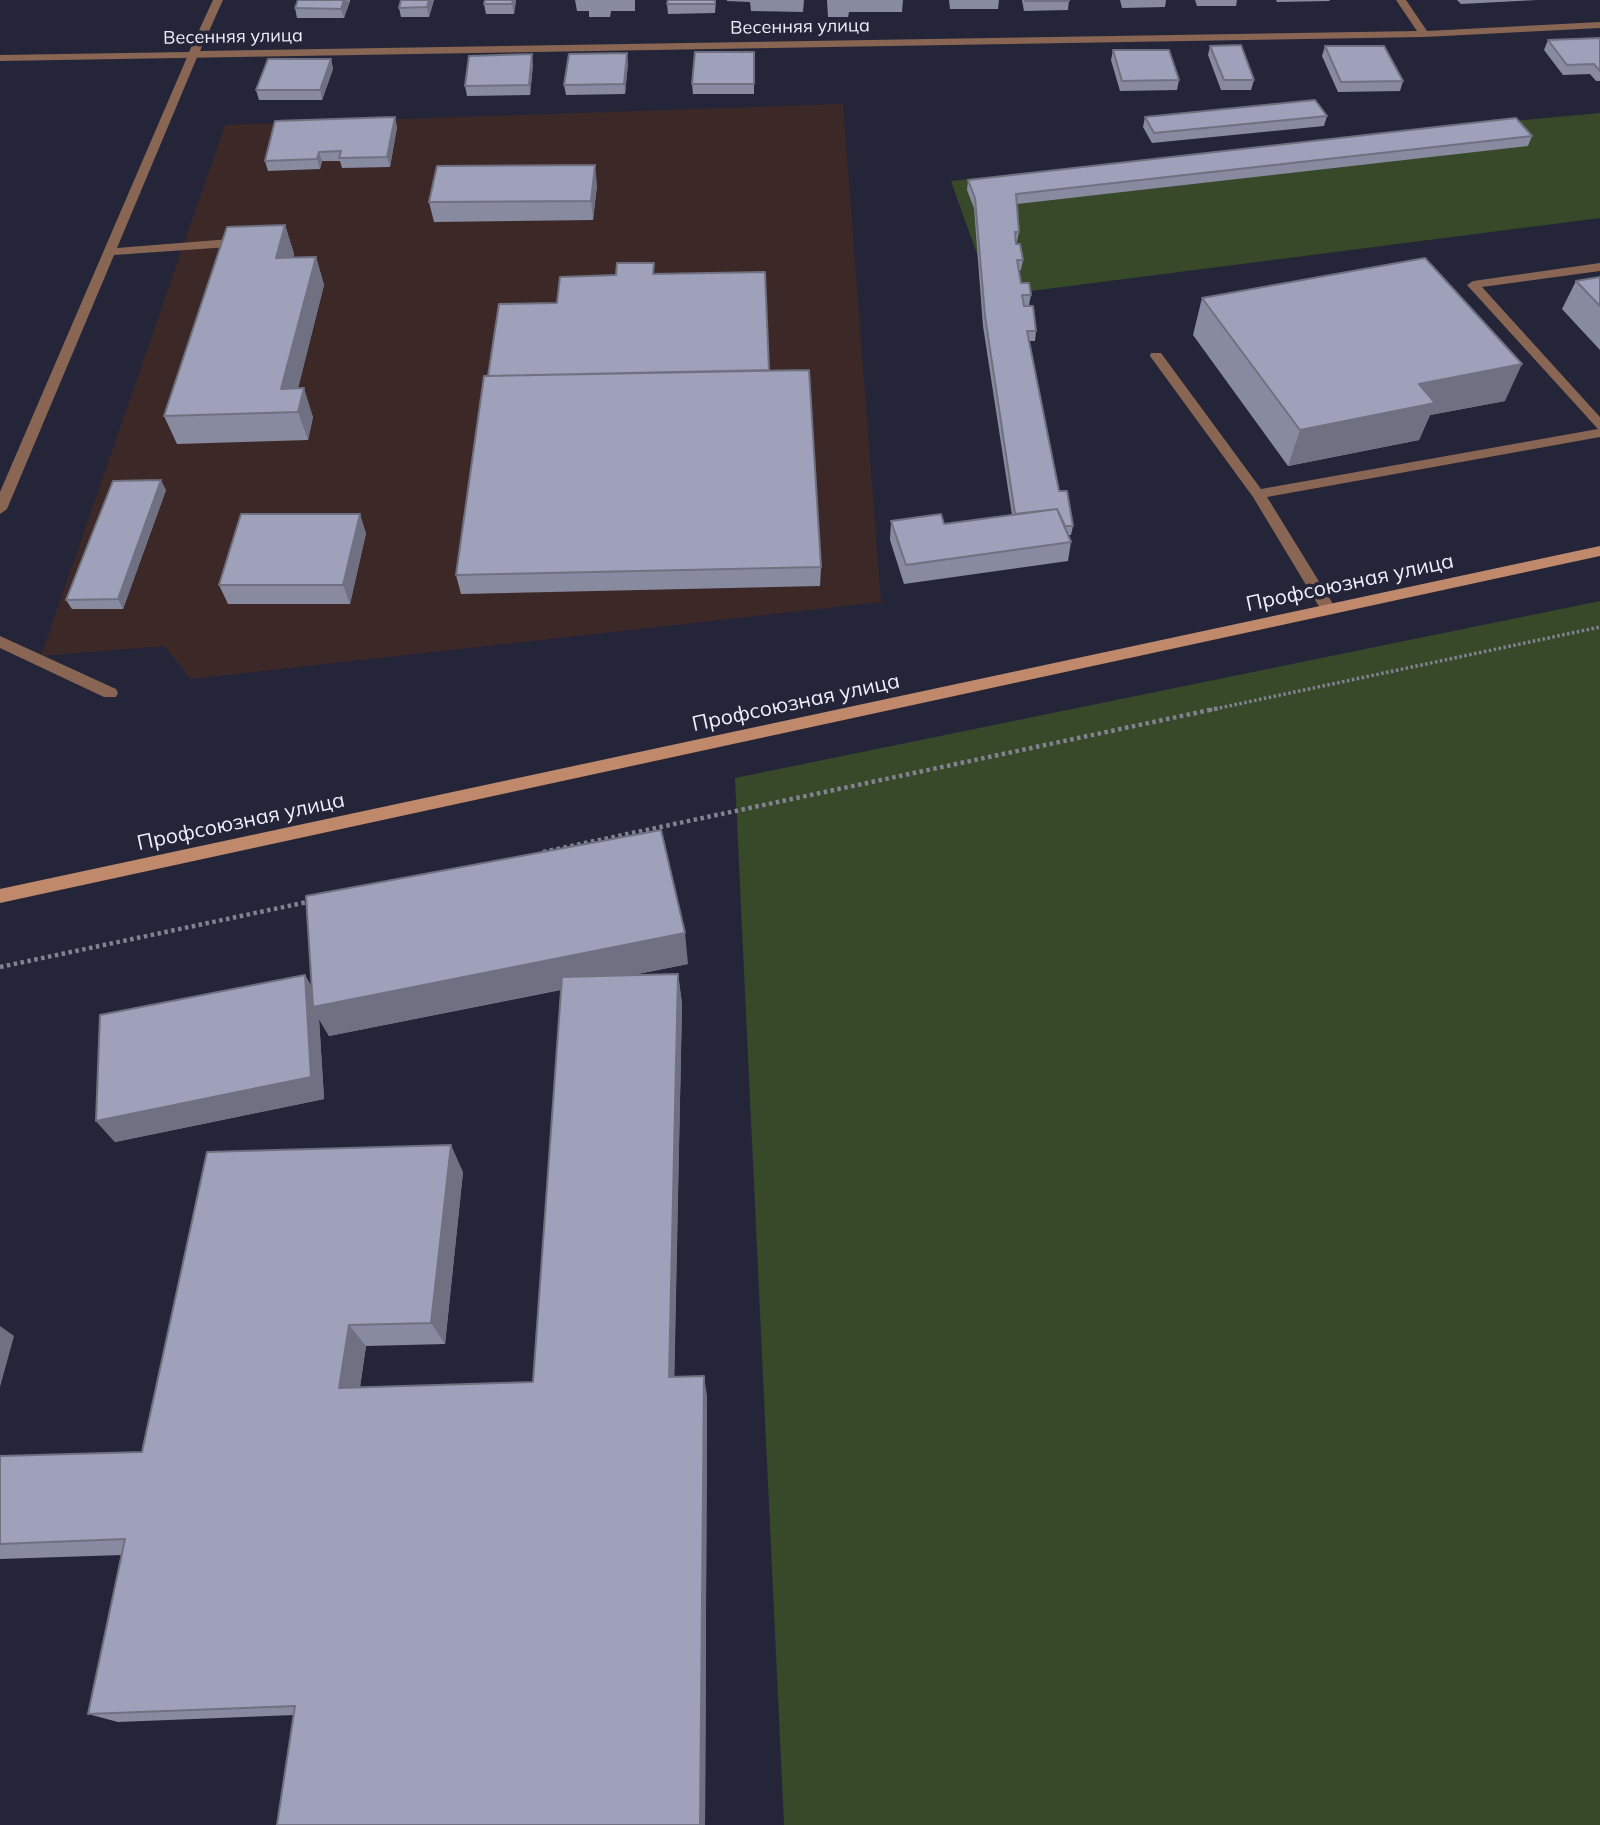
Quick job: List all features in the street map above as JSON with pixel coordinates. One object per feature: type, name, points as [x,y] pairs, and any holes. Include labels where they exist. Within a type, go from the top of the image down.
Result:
[{"type":"main road","name":"Профсоюзная улица","points":[[0,895],[1600,551]]},
{"type":"street","points":[[0,509],[218,0]]},
{"type":"street","points":[[1401,0],[1424,34]]},
{"type":"street","name":"Весенняя улица","points":[[0,58],[1424,34],[1600,25]]},
{"type":"street","points":[[109,252],[254,240]]},
{"type":"street","points":[[1600,267],[1473,285],[1600,425]]},
{"type":"street","points":[[1156,356],[1258,494],[1328,609]]},
{"type":"street","points":[[1258,494],[1600,433]]},
{"type":"street","points":[[0,642],[110,693]]},
{"type":"path","points":[[533,854],[1600,627]]},
{"type":"path","points":[[0,967],[314,900]]},
{"type":"shaded area","points":[[843,104],[881,602],[191,679],[164,646],[41,656],[225,125]]},
{"type":"green space","points":[[1600,113],[1600,218],[992,296],[951,181],[1405,131]]},
{"type":"green space","points":[[1600,601],[1600,1825],[784,1825],[735,778]]},
{"type":"building","points":[[298,0],[344,0],[341,9],[295,8]]},
{"type":"building","points":[[401,0],[429,0],[427,7],[399,8]]},
{"type":"building","points":[[485,0],[513,0],[512,4],[484,4]]},
{"type":"building","points":[[668,0],[715,0],[715,4],[667,4]]},
{"type":"building","points":[[1069,0],[1069,1],[1025,1]]},
{"type":"building","points":[[1600,38],[1600,71],[1594,64],[1567,65],[1548,40]]},
{"type":"building","points":[[1241,45],[1254,80],[1224,80],[1210,46]]},
{"type":"building","points":[[1325,46],[1384,46],[1403,81],[1341,82]]},
{"type":"building","points":[[1113,50],[1169,50],[1179,80],[1122,81]]},
{"type":"building","points":[[695,52],[754,52],[754,84],[692,84]]},
{"type":"building","points":[[627,53],[624,84],[564,85],[569,54]]},
{"type":"building","points":[[532,54],[529,85],[465,86],[469,56]]},
{"type":"building","points":[[268,59],[331,59],[320,90],[256,90]]},
{"type":"building","points":[[1315,100],[1327,116],[1154,133],[1145,117]]},
{"type":"building","points":[[395,117],[387,157],[339,158],[341,151],[319,152],[317,159],[265,161],[275,121]]},
{"type":"building","points":[[1516,118],[1532,136],[1016,194],[1019,232],[1015,232],[1016,244],[1020,244],[1023,260],[1017,260],[1021,283],[1029,283],[1031,295],[1022,295],[1024,306],[1033,306],[1036,331],[1027,331],[1059,491],[1067,491],[1073,526],[1065,526],[1057,509],[1015,514],[985,316],[975,198],[968,180]]},
{"type":"building","points":[[595,165],[591,201],[429,202],[437,166]]},
{"type":"building","points":[[285,225],[276,258],[316,257],[281,389],[304,388],[298,412],[164,416],[227,227]]},
{"type":"building","points":[[1425,258],[1522,364],[1419,384],[1435,403],[1300,430],[1202,298]]},
{"type":"building","points":[[617,263],[654,263],[653,274],[765,272],[769,370],[488,376],[499,304],[557,303],[560,277],[616,275]]},
{"type":"building","points":[[1600,277],[1600,306],[1576,281]]},
{"type":"building","points":[[809,370],[821,567],[456,575],[484,376]]},
{"type":"building","points":[[161,480],[118,599],[66,600],[113,481]]},
{"type":"building","points":[[1057,509],[1071,542],[906,565],[891,521],[941,514],[944,524]]},
{"type":"building","points":[[241,514],[360,514],[343,585],[219,585]]},
{"type":"building","points":[[661,830],[685,933],[313,1007],[306,896]]},
{"type":"building","points":[[678,974],[669,1377],[704,1376],[700,1825],[277,1825],[295,1706],[88,1714],[125,1539],[0,1544],[0,1456],[142,1452],[207,1152],[451,1145],[431,1323],[349,1325],[339,1388],[533,1382],[562,977]]},
{"type":"building","points":[[305,975],[311,1077],[96,1121],[100,1015]]}]
